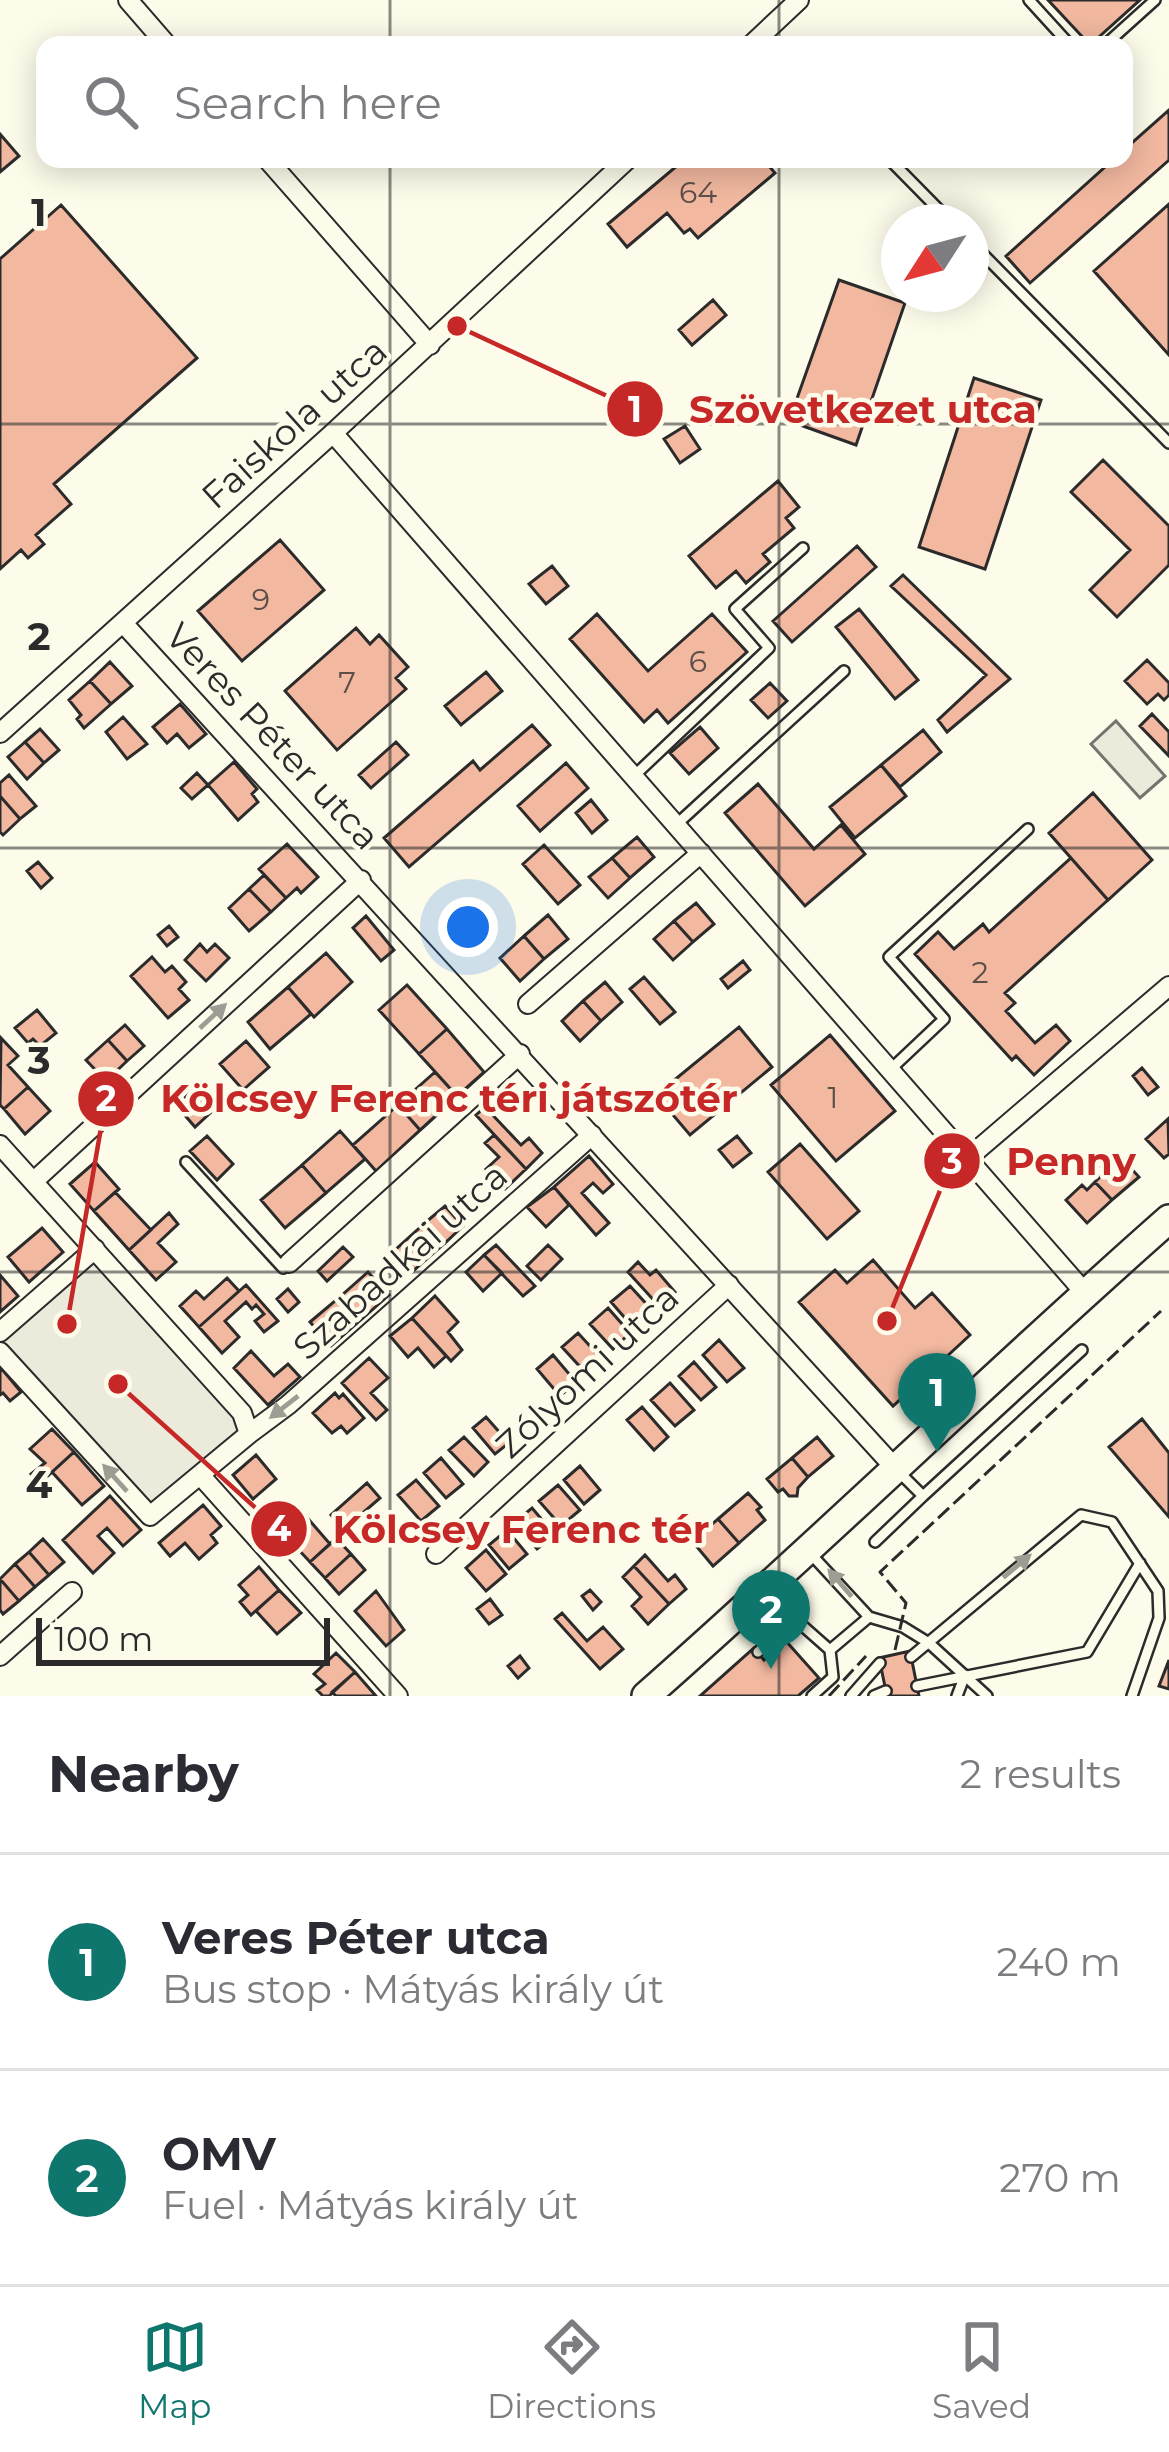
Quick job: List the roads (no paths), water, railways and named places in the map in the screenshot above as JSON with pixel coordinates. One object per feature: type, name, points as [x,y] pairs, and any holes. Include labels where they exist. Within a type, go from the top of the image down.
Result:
[{"type":"main road","points":[[646,1696],[1169,1219]]},
{"type":"street","points":[[128,0],[159,36]]},
{"type":"street","points":[[768,36],[799,0]]},
{"type":"street","points":[[275,168],[430,345]]},
{"type":"street","name":"Faiskola utca","points":[[0,733],[618,168]]},
{"type":"street","points":[[333,433],[1085,1293]]},
{"type":"street","name":"Veres Péter utca","points":[[123,623],[895,1468]]},
{"type":"street","points":[[528,1004],[700,853]]},
{"type":"street","points":[[34,1181],[361,880]]},
{"type":"street","points":[[968,1158],[1169,986]]},
{"type":"street","points":[[289,1263],[520,1054]]},
{"type":"street","name":"Szabadkai utca","points":[[0,1352],[150,1516],[288,1405],[592,1135]]},
{"type":"street","points":[[1,1147],[242,1413],[249,1434]]},
{"type":"street","points":[[0,1332],[95,1250]]},
{"type":"street","name":"Zólyomi utca","points":[[436,1554],[729,1285]]},
{"type":"street","points":[[201,1476],[398,1696]]},
{"type":"street","points":[[0,1656],[72,1592]]},
{"type":"lane","points":[[1030,0],[1062,36]]},
{"type":"lane","points":[[1115,36],[1155,0]]},
{"type":"lane","points":[[898,168],[933,204]]},
{"type":"lane","points":[[989,260],[1169,443]]},
{"type":"lane","points":[[634,776],[769,648],[735,609],[803,548]]},
{"type":"lane","points":[[677,824],[844,671]]},
{"type":"lane","points":[[891,1070],[944,1018],[889,957],[1028,829]]},
{"type":"lane","points":[[186,1162],[283,1268],[289,1263]]},
{"type":"lane","points":[[875,1542],[1082,1350]]},
{"type":"lane","points":[[895,1468],[923,1496]]},
{"type":"lane","points":[[911,1657],[1081,1515],[1112,1522],[1158,1591],[1159,1618],[1132,1696]]},
{"type":"lane","points":[[809,1552],[869,1617],[903,1627],[929,1643],[987,1696]]},
{"type":"lane","points":[[916,1686],[1087,1652],[1140,1563]]},
{"type":"lane","points":[[830,1650],[869,1617]]},
{"type":"lane","points":[[758,1652],[796,1620],[830,1650],[833,1678],[812,1696]]},
{"type":"lane","points":[[850,1696],[880,1663]]},
{"type":"lane","points":[[957,1696],[964,1675]]},
{"type":"lane","points":[[874,1696],[886,1691]]},
{"type":"place","name":"Szövetkezet utca","points":[[457,326]]},
{"type":"place","name":"Penny","points":[[887,1321]]},
{"type":"place","name":"Kölcsey Ferenc téri játszótér","points":[[67,1324]]},
{"type":"place","name":"Kölcsey Ferenc tér","points":[[118,1384]]},
{"type":"place","name":"Veres Péter utca","points":[[937,1452]]},
{"type":"place","name":"OMV","points":[[771,1669]]}]
